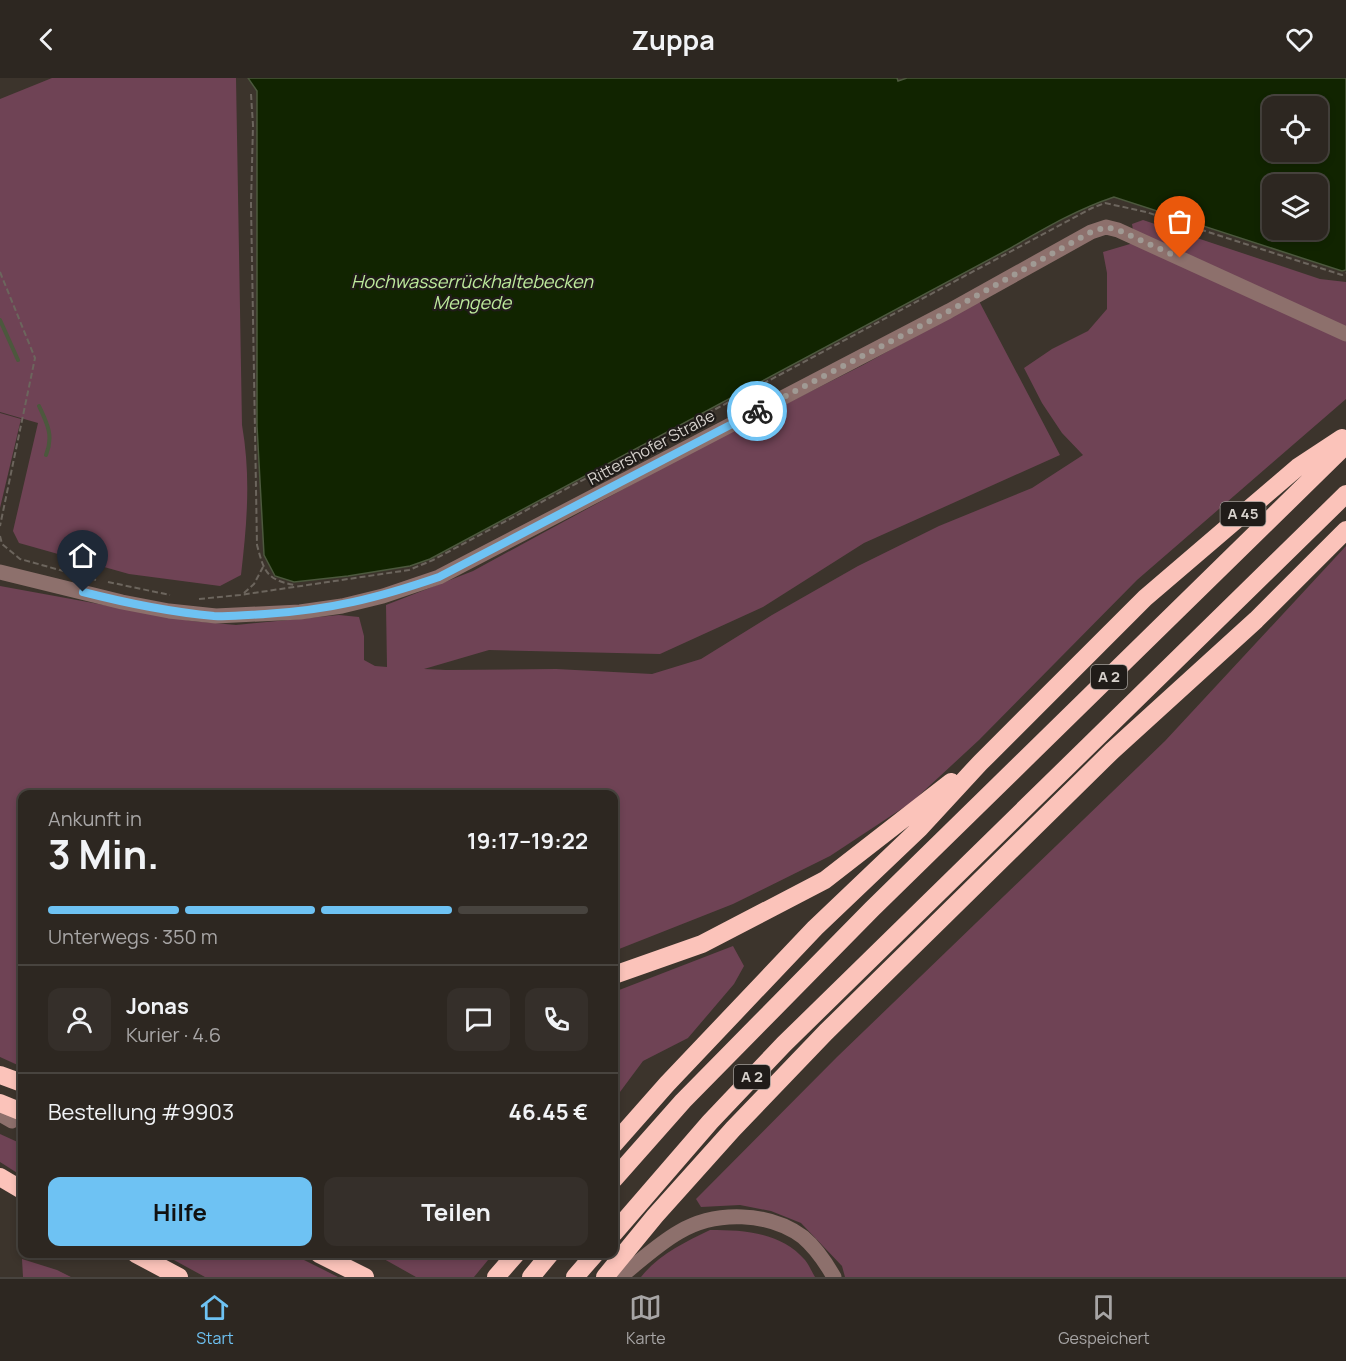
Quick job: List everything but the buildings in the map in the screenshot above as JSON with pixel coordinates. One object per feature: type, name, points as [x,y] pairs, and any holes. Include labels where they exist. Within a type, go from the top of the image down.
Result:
[{"type":"highway","name":"A 45","points":[[980,763],[1145,598],[1298,467],[1346,435]]},
{"type":"highway","name":"A 2","points":[[618,1174],[690,1093],[848,933],[1346,445]]},
{"type":"highway","name":"A 2","points":[[618,1228],[710,1122],[784,1044],[1346,494]]},
{"type":"highway","points":[[605,1277],[732,1129],[826,1032],[1112,751],[1256,620],[1346,530]]},
{"type":"highway","points":[[618,974],[702,945],[825,880],[949,783],[980,763]]},
{"type":"highway","points":[[618,1139],[667,1084],[815,928],[920,828],[980,763]]},
{"type":"highway","points":[[0,1075],[18,1082]]},
{"type":"highway","points":[[0,1103],[12,1115]]},
{"type":"highway","points":[[0,1177],[18,1188]]},
{"type":"highway","points":[[143,1258],[179,1277]]},
{"type":"highway","points":[[327,1258],[365,1277]]},
{"type":"highway","points":[[496,1277],[513,1258]]},
{"type":"highway","points":[[531,1277],[547,1258]]},
{"type":"highway","points":[[575,1277],[592,1258]]},
{"type":"street","name":"Rittershofer Straße","points":[[0,572],[122,602],[169,611],[216,616],[300,612],[342,606],[383,596],[439,577],[949,311],[1091,232],[1106,227],[1118,230],[1346,334]]},
{"type":"street","points":[[620,1277],[680,1232],[708,1221],[747,1217],[782,1225],[804,1238],[823,1258],[834,1277]]},
{"type":"path","points":[[196,599],[298,586],[281,583],[271,578],[263,567],[257,545],[251,94]]},
{"type":"path","points":[[0,272],[35,358],[0,526]]},
{"type":"path","points":[[0,536],[2,544],[20,558],[104,582],[177,597]]},
{"type":"path","points":[[243,594],[254,584],[263,567]]},
{"type":"shaded area","points":[[52,78],[236,78],[242,425],[247,500],[241,575],[220,586],[129,574],[19,543],[13,531],[38,423],[0,412],[0,99]]},
{"type":"shaded area","points":[[1143,220],[1320,279],[1346,282],[1346,399],[1137,580],[979,740],[912,802],[830,856],[733,904],[618,949],[618,790],[18,790],[18,1065],[0,1057],[0,586],[192,621],[236,625],[339,615],[359,617],[364,636],[364,660],[375,666],[387,667],[386,605],[473,571],[699,448],[863,365],[979,301],[1060,455],[864,543],[763,607],[660,654],[489,650],[424,669],[556,669],[652,674],[701,659],[858,566],[939,526],[1032,488],[1083,455],[1062,433],[1042,403],[1024,368],[1052,349],[1088,331],[1107,309],[1107,273],[1103,252],[1130,244],[1134,236],[1132,224]]},
{"type":"shaded area","points":[[0,413],[21,419],[0,508]]},
{"type":"shaded area","points":[[1346,546],[1346,1277],[845,1277],[842,1266],[801,1223],[771,1211],[740,1205],[701,1207],[696,1199],[837,1057],[1165,741]]},
{"type":"shaded area","points":[[733,946],[744,966],[734,984],[688,1038],[643,1061],[618,1095],[618,990]]},
{"type":"shaded area","points":[[0,1134],[18,1142],[18,1173],[0,1162]]},
{"type":"shaded area","points":[[710,1230],[749,1232],[773,1238],[785,1244],[805,1260],[815,1277],[641,1277],[655,1262],[682,1244]]},
{"type":"shaded area","points":[[170,1258],[300,1258],[338,1277],[205,1277]]},
{"type":"shaded area","points":[[382,1258],[490,1258],[474,1277],[416,1277]]},
{"type":"shaded area","points":[[22,1259],[57,1270],[71,1277],[23,1277]]},
{"type":"water","name":"Hochwasserrückhaltebecken Mengede","points":[[248,78],[897,78],[898,81],[907,78],[1346,78],[1346,270],[1342,271],[1114,197],[1059,221],[430,559],[410,566],[348,576],[294,582],[275,576],[264,555],[257,426],[257,91]]},
{"type":"waterway","points":[[0,320],[18,360]]},
{"type":"waterway","points":[[39,406],[47,424],[49,436],[46,455]]},
{"type":"way so far","points":[[757,411],[949,311],[1091,232],[1106,227],[1118,230],[1180,258]]},
{"type":"route","points":[[83,592],[169,611],[216,616],[300,612],[342,606],[383,596],[439,577],[757,411]]}]
